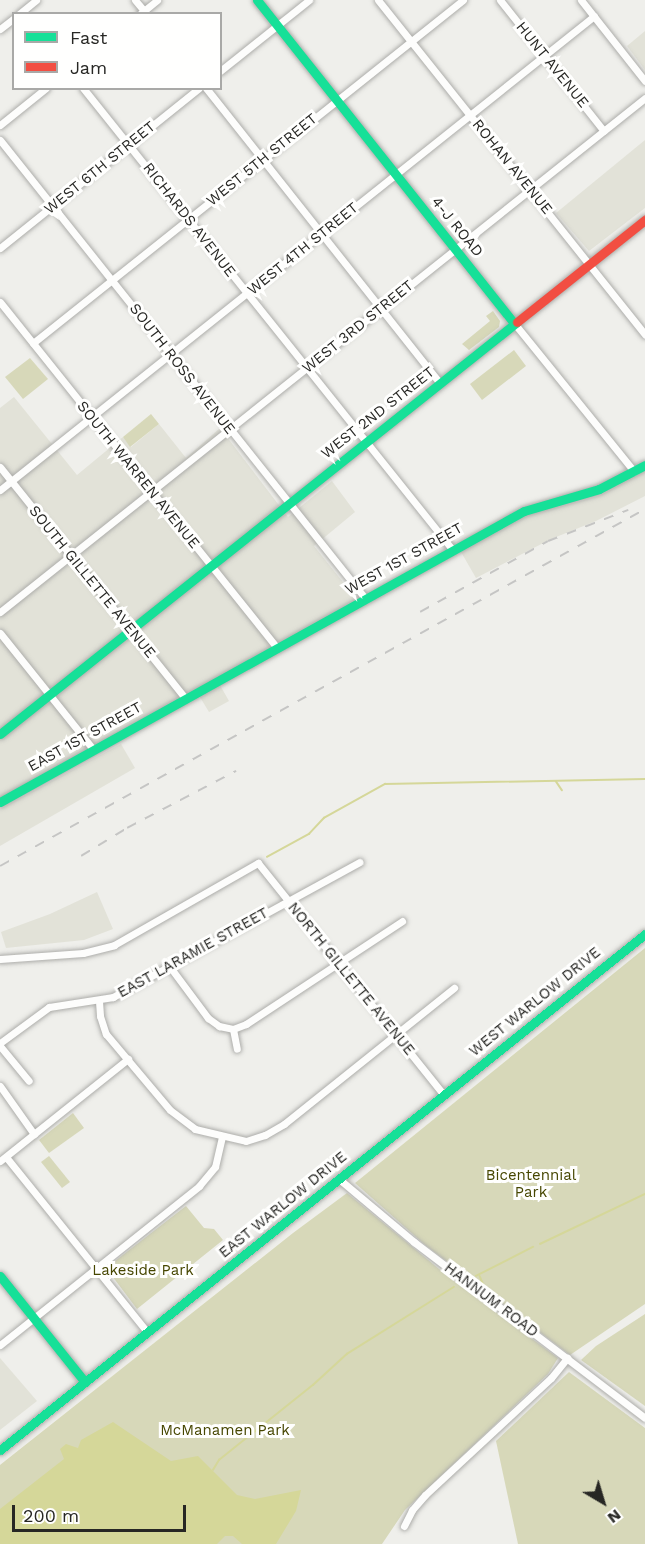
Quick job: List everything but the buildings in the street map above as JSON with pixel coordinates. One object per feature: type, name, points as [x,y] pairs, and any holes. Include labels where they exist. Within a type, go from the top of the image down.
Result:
[{"type":"street","points":[[23,12],[36,0]]},
{"type":"street","points":[[144,12],[157,0]]},
{"type":"street","name":"4-J ROAD","points":[[257,0],[514,324],[634,471]]},
{"type":"street","points":[[222,69],[309,0]]},
{"type":"street","name":"ROHAN AVENUE","points":[[378,0],[645,335]]},
{"type":"street","name":"WEST 5TH STREET","points":[[33,342],[463,0]]},
{"type":"street","name":"HUNT AVENUE","points":[[500,0],[604,131]]},
{"type":"street","points":[[581,0],[645,81]]},
{"type":"street","name":"WEST 4TH STREET","points":[[0,490],[594,16]]},
{"type":"street","points":[[0,29],[12,20]]},
{"type":"street","points":[[0,125],[44,90]]},
{"type":"street","name":"RICHARDS AVENUE","points":[[86,90],[452,549]]},
{"type":"street","name":"WEST 6TH STREET","points":[[0,248],[197,90]]},
{"type":"street","points":[[208,90],[440,383]]},
{"type":"street","name":"WEST 3RD STREET","points":[[0,612],[645,98]]},
{"type":"street","name":"SOUTH ROSS AVENUE","points":[[0,140],[364,598]]},
{"type":"street","name":"WEST 2ND STREET","points":[[0,734],[645,220]]},
{"type":"street","name":"SOUTH WARREN AVENUE","points":[[0,302],[276,647]]},
{"type":"street","name":"WEST 1ST STREET","points":[[185,698],[524,511],[599,489],[645,465]]},
{"type":"street","name":"SOUTH GILLETTE AVENUE","points":[[0,466],[185,698]]},
{"type":"street","points":[[0,633],[93,749]]},
{"type":"street","name":"EAST 1ST STREET","points":[[1,798],[185,698]]},
{"type":"street","name":"EAST LARAMIE STREET","points":[[0,1045],[50,1007],[63,1003],[113,998],[360,862]]},
{"type":"street","name":"NORTH GILLETTE AVENUE","points":[[0,959],[83,953],[114,945],[258,863],[444,1095]]},
{"type":"street","points":[[170,967],[208,1018],[219,1026],[233,1029],[246,1024],[402,921]]},
{"type":"street","name":"WEST WARLOW DRIVE","points":[[444,1095],[645,934]]},
{"type":"street","points":[[99,1001],[100,1016],[106,1034],[182,1121],[201,1132],[246,1141],[265,1135],[284,1124],[454,988]]},
{"type":"street","points":[[233,1029],[237,1050]]},
{"type":"street","points":[[0,1045],[29,1081]]},
{"type":"street","points":[[128,1059],[3,1159],[147,1332]]},
{"type":"street","points":[[0,1086],[34,1134]]},
{"type":"street","name":"EAST WARLOW DRIVE","points":[[0,1450],[444,1095]]},
{"type":"street","points":[[0,1346],[208,1177],[220,1151],[222,1137]]},
{"type":"street","name":"HANNUM ROAD","points":[[339,1179],[414,1242],[645,1418]]},
{"type":"street","points":[[0,1276],[85,1382]]},
{"type":"street","points":[[404,1526],[412,1510],[425,1495],[551,1378],[567,1358]]},
{"type":"shaded area","points":[[645,31],[645,70],[627,46]]},
{"type":"shaded area","points":[[645,140],[645,208],[589,251],[556,213]]},
{"type":"shaded area","points":[[14,397],[77,475],[123,437],[131,447],[159,424],[186,458],[220,428],[288,517],[332,481],[355,512],[314,546],[355,597],[355,600],[216,678],[229,701],[209,712],[195,689],[0,798],[0,408]]},
{"type":"shaded area","points":[[645,471],[645,496],[596,521],[551,539],[476,578],[461,552],[528,515],[599,496]]},
{"type":"shaded area","points":[[121,744],[135,768],[0,846],[0,809]]},
{"type":"shaded area","points":[[97,892],[113,929],[84,940],[6,948],[1,932],[50,914]]},
{"type":"shaded area","points":[[0,1358],[37,1401],[0,1430]]},
{"type":"shaded area","points":[[113,1422],[171,1461],[198,1456],[237,1495],[255,1499],[301,1490],[296,1511],[276,1544],[242,1544],[233,1536],[225,1536],[217,1544],[0,1544],[0,1509],[64,1459],[60,1449],[66,1444],[78,1448],[81,1440]]},
{"type":"green space","points":[[493,311],[500,321],[499,327],[469,350],[462,344],[490,321],[486,316]]},
{"type":"green space","points":[[514,350],[526,366],[482,400],[470,384]]},
{"type":"green space","points":[[30,358],[48,379],[23,399],[5,377]]},
{"type":"green space","points":[[151,414],[159,424],[130,447],[123,437]]},
{"type":"green space","name":"Bicentennial Park","points":[[645,948],[645,1304],[570,1355],[424,1244],[355,1183]]},
{"type":"green space","points":[[73,1113],[84,1128],[49,1153],[39,1140]]},
{"type":"green space","points":[[49,1156],[70,1182],[62,1188],[41,1162]]},
{"type":"green space","name":"McManamen Park","points":[[347,1193],[450,1278],[558,1358],[548,1374],[405,1510],[382,1544],[0,1544],[0,1465],[293,1233]]},
{"type":"green space","name":"Lakeside Park","points":[[186,1206],[204,1228],[214,1229],[223,1240],[137,1309],[106,1268]]},
{"type":"green space","points":[[645,1314],[645,1406],[581,1360],[596,1346]]},
{"type":"green space","points":[[569,1372],[645,1428],[645,1544],[518,1544],[496,1441]]},
{"type":"waterway","points":[[267,857],[309,834],[324,818],[385,784],[645,779]]},
{"type":"waterway","points":[[556,781],[562,790]]},
{"type":"waterway","points":[[540,1244],[645,1194]]},
{"type":"waterway","points":[[476,1276],[533,1247]]},
{"type":"waterway","points":[[480,1276],[483,1283]]},
{"type":"waterway","points":[[213,1470],[219,1460],[313,1385],[347,1354],[454,1287]]},
{"type":"railway","points":[[0,866],[645,509]]},
{"type":"railway","points":[[420,612],[548,541],[628,510]]},
{"type":"railway","points":[[81,856],[127,828],[236,771]]},
{"type":"traffic: fast","points":[[257,0],[514,323]]},
{"type":"traffic: fast","points":[[0,734],[517,322]]},
{"type":"traffic: fast","points":[[0,802],[524,511],[599,489],[645,465]]},
{"type":"traffic: fast","points":[[0,1450],[645,934]]},
{"type":"traffic: fast","points":[[0,1276],[85,1382]]},
{"type":"traffic: jam","points":[[517,322],[645,220]]}]
